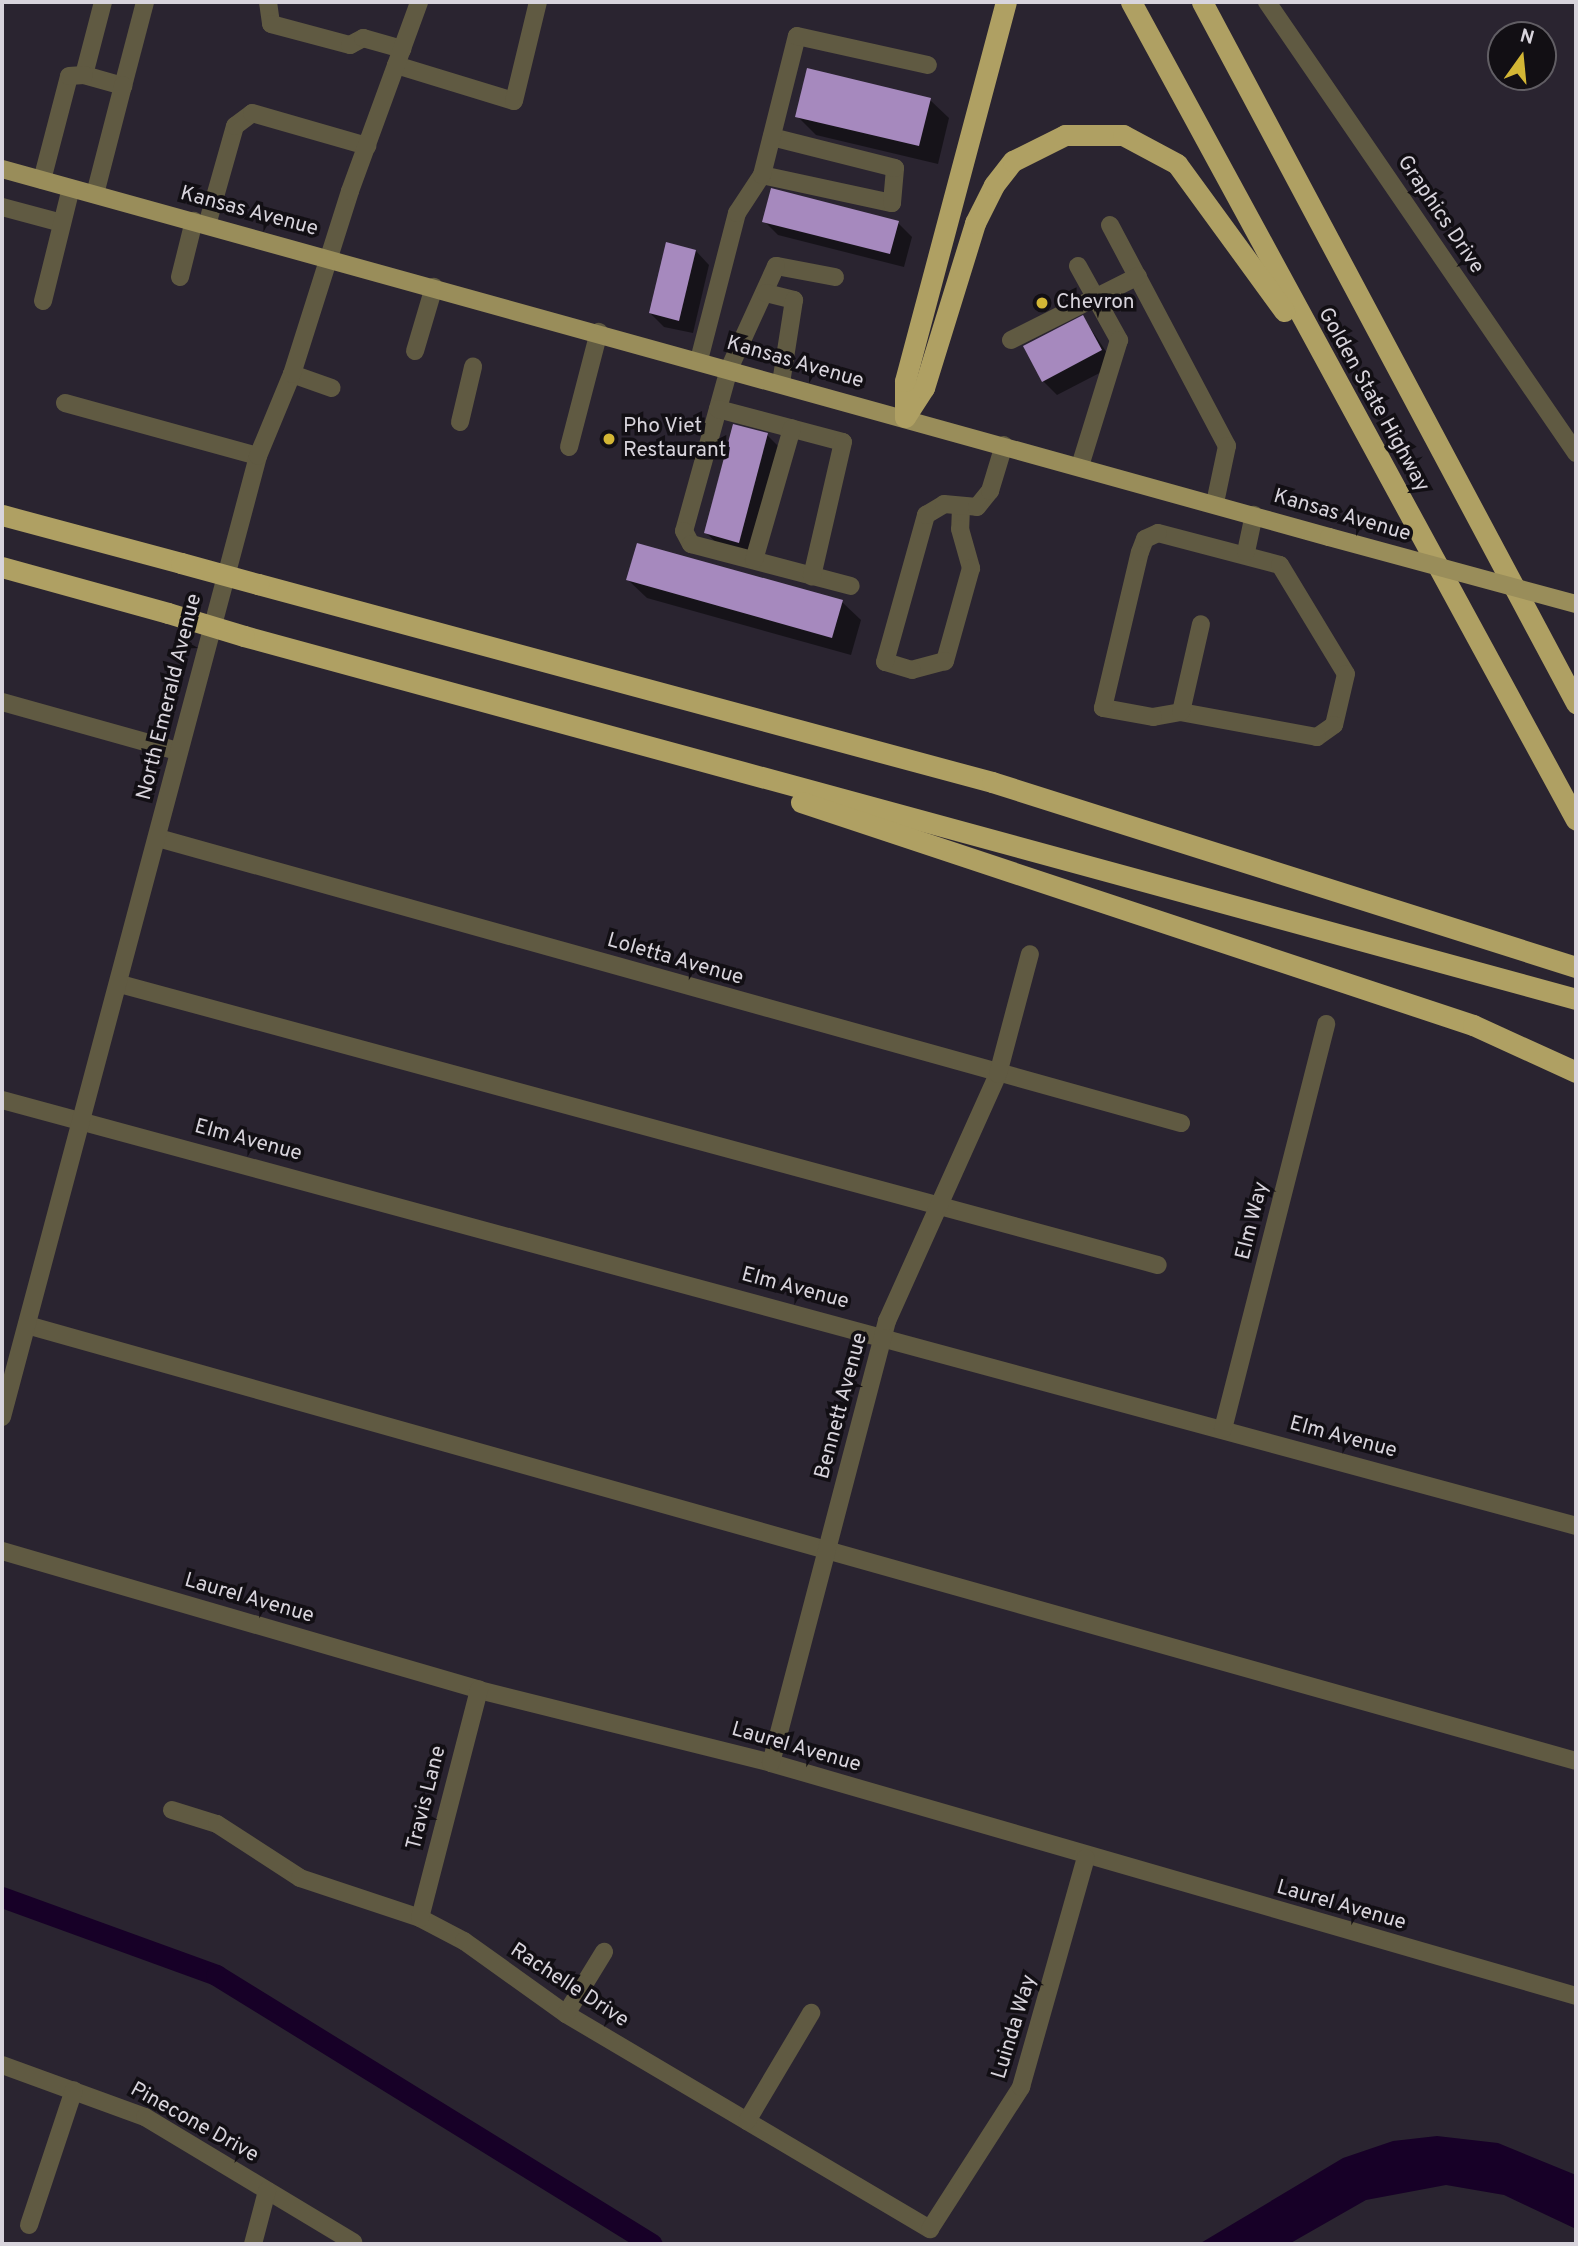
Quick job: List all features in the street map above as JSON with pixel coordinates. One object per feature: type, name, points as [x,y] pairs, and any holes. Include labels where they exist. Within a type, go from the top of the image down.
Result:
[{"type":"highway","points":[[905,417],[905,381],[1006,2]]},
{"type":"highway","name":"Golden State Highway","points":[[1131,2],[1576,820]]},
{"type":"highway","name":"Golden State Highway","points":[[1202,2],[1576,703]]},
{"type":"highway","points":[[905,417],[924,388],[975,223],[994,186],[1013,161],[1043,142],[1093,131],[1152,146],[1177,164],[1337,385]]},
{"type":"highway","points":[[2,515],[992,782],[1576,967]]},
{"type":"highway","points":[[2,567],[505,709],[1576,999]]},
{"type":"highway","points":[[1526,613],[1576,685]]},
{"type":"highway","points":[[505,709],[1197,930],[1473,1025],[1576,1072]]},
{"type":"main road","name":"Kansas Avenue","points":[[2,169],[332,258],[1576,604]]},
{"type":"street","points":[[84,75],[103,2]]},
{"type":"street","points":[[95,194],[145,2]]},
{"type":"street","points":[[268,2],[271,24],[350,45],[363,38],[399,57],[514,101],[538,2]]},
{"type":"street","name":"North Emerald Avenue","points":[[2,1417],[84,1121],[178,751],[258,457],[292,374],[367,146],[419,2]]},
{"type":"street","name":"Graphics Drive","points":[[1267,2],[1576,453]]},
{"type":"street","points":[[699,360],[737,213],[762,175],[802,33],[928,65]]},
{"type":"street","points":[[42,180],[69,76],[84,75],[123,86]]},
{"type":"street","points":[[180,277],[235,126],[252,113],[367,146]]},
{"type":"street","points":[[762,175],[892,203],[895,168],[772,137]]},
{"type":"street","points":[[43,301],[71,188]]},
{"type":"street","points":[[2,207],[62,223]]},
{"type":"street","points":[[1110,225],[1227,446],[1215,503]]},
{"type":"street","points":[[835,277],[776,266],[766,293],[729,369],[684,531],[691,544],[851,586]]},
{"type":"street","points":[[1078,266],[1119,350],[1080,466]]},
{"type":"street","points":[[1011,340],[1138,276]]},
{"type":"street","points":[[415,351],[434,287]]},
{"type":"street","points":[[766,293],[794,300],[780,383]]},
{"type":"street","points":[[569,447],[599,332]]},
{"type":"street","points":[[460,422],[473,367]]},
{"type":"street","points":[[292,374],[332,388]]},
{"type":"street","points":[[65,403],[258,457]]},
{"type":"street","points":[[718,409],[843,442],[812,576]]},
{"type":"street","points":[[754,560],[792,428]]},
{"type":"street","points":[[961,506],[960,529],[971,568],[945,661],[912,670],[885,662],[926,515],[932,507],[961,506],[977,507],[990,491],[1004,444]]},
{"type":"street","points":[[1246,552],[1255,515]]},
{"type":"street","points":[[1158,533],[1246,552],[1280,565],[1346,674],[1334,725],[1317,737],[1181,712],[1153,717],[1103,708],[1145,539],[1158,533]]},
{"type":"street","points":[[1181,712],[1201,624]]},
{"type":"street","points":[[3,708],[178,751]]},
{"type":"street","name":"Loletta Avenue","points":[[158,838],[1181,1123]]},
{"type":"street","name":"Bennett Avenue","points":[[771,1763],[883,1337],[998,1074],[1030,954]]},
{"type":"street","points":[[120,984],[939,1209],[1158,1265]]},
{"type":"street","name":"Elm Way","points":[[1223,1429],[1326,1024]]},
{"type":"street","name":"Elm Avenue","points":[[2,1100],[1576,1526]]},
{"type":"street","points":[[27,1325],[1576,1760]]},
{"type":"street","name":"Laurel Avenue","points":[[2,1551],[479,1690],[771,1763],[1086,1858],[1576,1996]]},
{"type":"street","name":"Travis Lane","points":[[420,1918],[479,1690]]},
{"type":"street","name":"Rachelle Drive","points":[[172,1810],[217,1824],[313,1883],[420,1918],[566,2014],[930,2229]]},
{"type":"street","name":"Luinda Way","points":[[930,2229],[1021,2087],[1086,1858]]},
{"type":"street","points":[[566,2014],[604,1952]]},
{"type":"street","points":[[747,2121],[811,2013]]},
{"type":"street","name":"Pinecone Drive","points":[[2,2064],[145,2117],[353,2242]]},
{"type":"street","points":[[29,2225],[74,2090]]},
{"type":"street","points":[[253,2244],[267,2191]]},
{"type":"shaded area","points":[[1437,2136],[1498,2143],[1576,2175],[1576,2229],[1504,2195],[1446,2185],[1366,2200],[1289,2244],[1199,2244],[1343,2158],[1393,2141]]},
{"type":"building","points":[[807,68],[931,98],[919,146],[795,117]]},
{"type":"building","points":[[771,188],[899,221],[890,254],[762,222]]},
{"type":"building","points":[[666,242],[696,250],[679,321],[649,313]]},
{"type":"building","points":[[1083,315],[1102,350],[1042,382],[1023,346]]},
{"type":"building","points":[[733,424],[768,433],[739,543],[704,533]]},
{"type":"building","points":[[637,543],[843,600],[832,638],[626,580]]},
{"type":"waterway","points":[[2,1897],[216,1975],[652,2244]]},
{"type":"place","name":"Chevron","points":[[1042,303]]},
{"type":"place","name":"Pho Viet Restaurant","points":[[609,439]]}]
